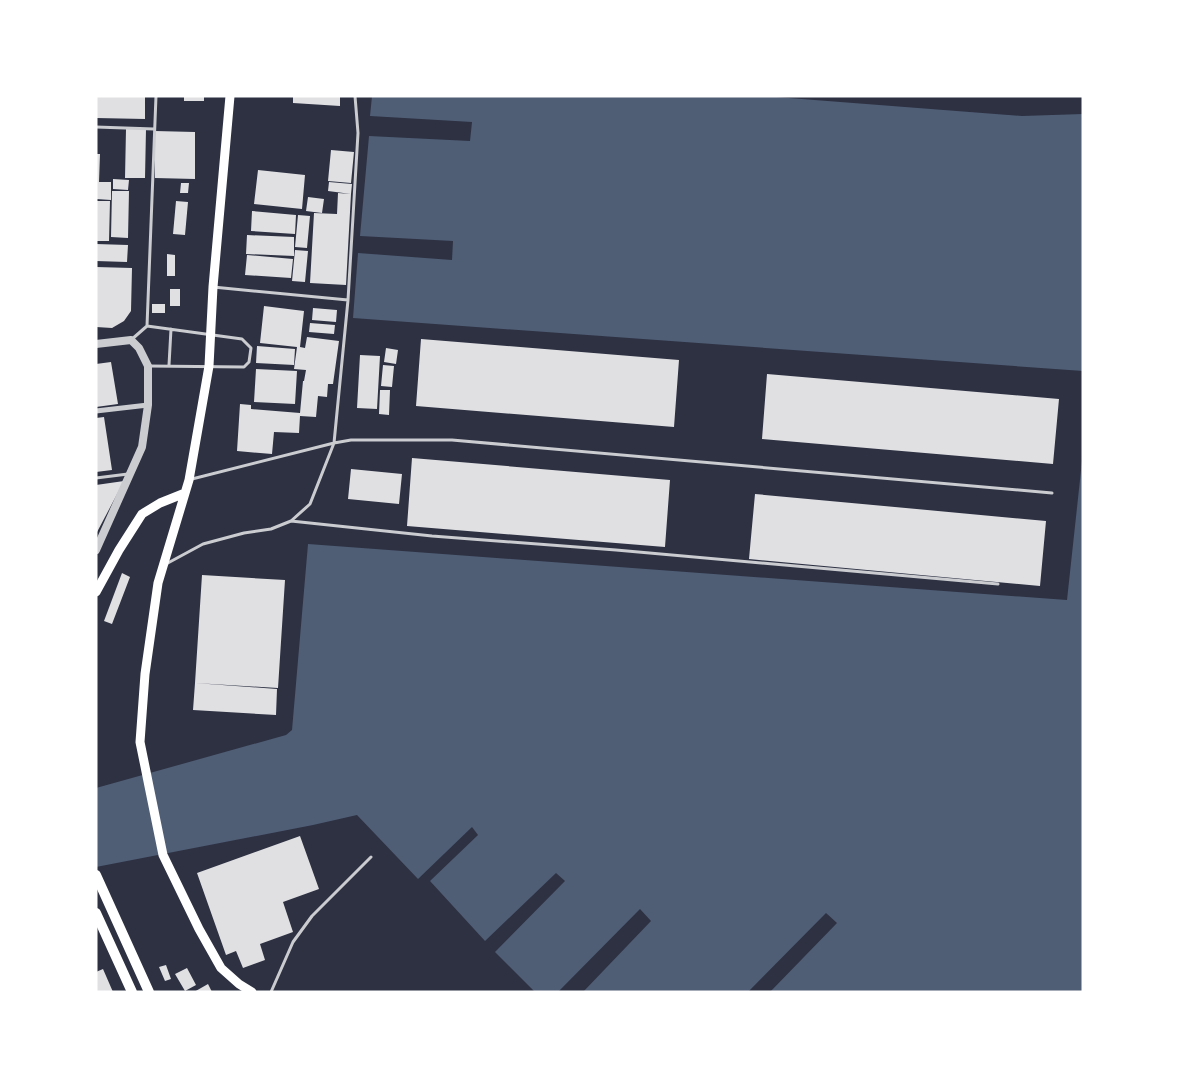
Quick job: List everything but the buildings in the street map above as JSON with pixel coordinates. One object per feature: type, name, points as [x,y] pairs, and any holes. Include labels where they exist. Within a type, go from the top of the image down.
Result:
[{"type":"main road","points":[[230,96],[213,287],[209,366],[189,480],[158,583],[145,674],[140,742],[163,855],[199,929],[221,968],[239,984],[252,992]]},
{"type":"main road","points":[[96,592],[119,550],[142,514],[160,503],[185,493]]},
{"type":"main road","points":[[96,875],[149,992]]},
{"type":"main road","points":[[96,913],[132,992]]},
{"type":"street","points":[[96,344],[131,340],[139,348],[148,366],[148,405],[142,447],[96,550]]},
{"type":"street","points":[[96,411],[148,405]]},
{"type":"lane","points":[[131,340],[147,326],[156,96]]},
{"type":"lane","points":[[163,565],[203,544],[244,533],[271,529],[291,521],[310,504],[334,443],[348,300],[358,133],[355,96]]},
{"type":"lane","points":[[96,127],[154,129]]},
{"type":"lane","points":[[213,287],[348,300]]},
{"type":"lane","points":[[147,326],[242,339],[251,348],[249,362],[244,367],[148,366]]},
{"type":"lane","points":[[170,365],[171,329]]},
{"type":"lane","points":[[189,480],[351,440],[452,440],[1052,493]]},
{"type":"lane","points":[[96,478],[130,473]]},
{"type":"lane","points":[[291,521],[432,536],[616,550],[998,584]]},
{"type":"lane","points":[[271,992],[293,942],[312,916],[371,857]]},
{"type":"water","points":[[372,96],[763,96],[1022,116],[1083,114],[1083,371],[353,318],[358,253],[452,260],[453,241],[360,236],[369,136],[470,141],[472,122],[370,116]]},
{"type":"water","points":[[1083,452],[1083,992],[770,992],[837,923],[826,913],[748,992],[583,992],[651,921],[640,909],[558,992],[535,992],[495,952],[565,881],[556,873],[485,941],[430,881],[478,835],[472,827],[418,879],[357,815],[96,867],[96,788],[286,735],[292,730],[308,544],[1067,600]]}]
